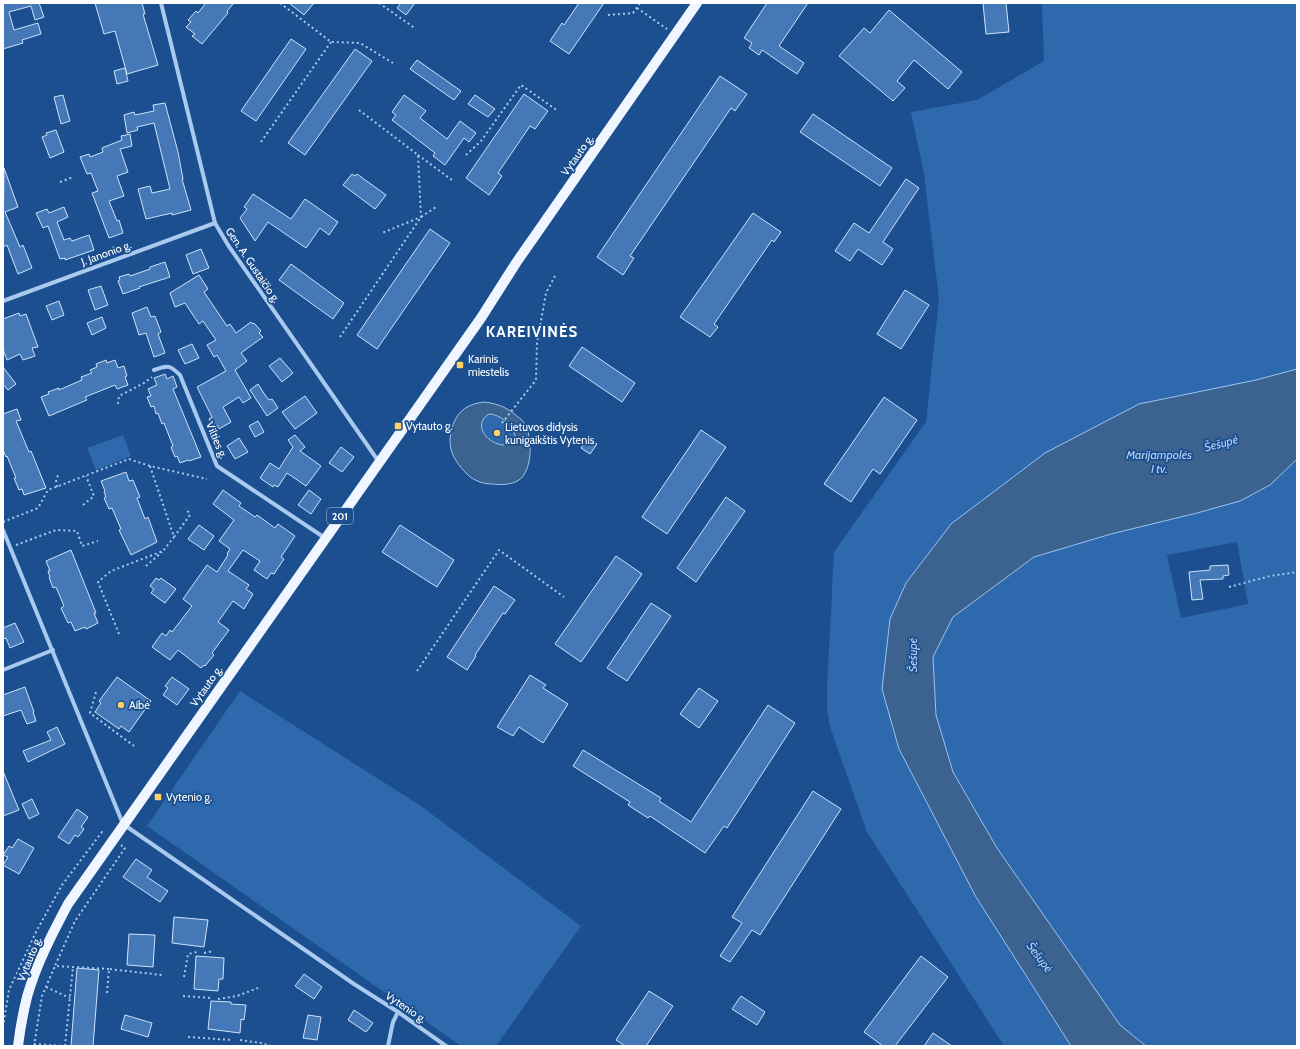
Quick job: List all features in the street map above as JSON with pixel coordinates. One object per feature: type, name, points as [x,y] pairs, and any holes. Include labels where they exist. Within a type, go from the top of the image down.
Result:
[{"type":"main road","name":"Vytauto g.","points":[[18,1046],[27,997],[41,958],[68,904],[481,318],[513,268],[698,3]]},
{"type":"street","name":"Gen. A. Gustaičio g.","points":[[161,3],[215,223],[228,245],[380,462]]},
{"type":"street","name":"J. Janonio g.","points":[[3,301],[215,223]]},
{"type":"street","name":"Vilties g.","points":[[154,370],[165,366],[172,367],[180,375],[217,466],[325,538]]},
{"type":"street","points":[[3,530],[123,824]]},
{"type":"street","points":[[3,670],[53,650]]},
{"type":"street","name":"Vytenio g.","points":[[123,824],[446,1046]]},
{"type":"street","points":[[388,1046],[393,1022],[398,1012]]},
{"type":"path","points":[[280,3],[332,42],[360,43],[393,63]]},
{"type":"path","points":[[379,3],[416,29]]},
{"type":"path","points":[[608,15],[633,13],[640,3]]},
{"type":"path","points":[[637,8],[676,35]]},
{"type":"path","points":[[261,142],[332,42]]},
{"type":"path","points":[[466,155],[481,141],[521,85],[558,111]]},
{"type":"path","points":[[358,110],[452,180]]},
{"type":"path","points":[[340,337],[422,217],[418,155]]},
{"type":"path","points":[[60,182],[73,177]]},
{"type":"path","points":[[382,233],[422,217],[436,207]]},
{"type":"path","points":[[502,423],[536,380],[537,343],[546,293],[556,274]]},
{"type":"path","points":[[118,404],[119,396],[144,383],[153,376],[154,370]]},
{"type":"path","points":[[3,522],[38,508],[48,490],[130,459],[150,466],[207,479]]},
{"type":"path","points":[[150,466],[174,536]]},
{"type":"path","points":[[57,487],[56,480],[59,473]]},
{"type":"path","points":[[83,505],[94,496],[86,476]]},
{"type":"path","points":[[146,566],[163,551],[190,515],[186,508]]},
{"type":"path","points":[[10,547],[56,530],[77,531],[82,546],[98,540]]},
{"type":"path","points":[[417,671],[499,550],[564,597]]},
{"type":"path","points":[[118,634],[98,582],[111,571],[163,551]]},
{"type":"path","points":[[1229,587],[1270,576],[1297,572]]},
{"type":"path","points":[[96,692],[90,713],[134,746]]},
{"type":"path","points":[[73,967],[65,1046],[34,1045],[42,996],[54,966],[75,921],[125,848],[112,840]]},
{"type":"path","points":[[184,977],[188,954],[197,952]]},
{"type":"path","points":[[204,953],[213,952]]},
{"type":"path","points":[[54,966],[109,969],[162,975]]},
{"type":"path","points":[[107,993],[109,969]]},
{"type":"path","points":[[46,987],[70,998]]},
{"type":"path","points":[[218,999],[237,996],[258,988]]},
{"type":"path","points":[[183,996],[211,998]]},
{"type":"path","points":[[188,1037],[232,1040]]},
{"type":"path","points":[[240,1040],[261,1042],[271,1046]]},
{"type":"shaded area","points":[[1042,3],[1297,3],[1297,369],[1256,380],[951,524],[899,749],[976,897],[1071,1046],[1004,1046],[867,832],[830,727],[827,709],[827,690],[834,552],[926,422],[939,299],[924,174],[911,112],[977,100],[1044,61]]},
{"type":"shaded area","points":[[489,414],[498,416],[506,421],[514,433],[515,437],[513,442],[505,445],[498,444],[487,438],[482,429],[482,423],[484,418]]},
{"type":"shaded area","points":[[123,435],[131,456],[96,470],[87,448]]},
{"type":"shaded area","points":[[1297,459],[1297,1046],[1146,1046],[1120,1025],[997,848],[953,772],[936,715],[933,657],[953,617],[1034,557],[1111,534],[1197,513],[1270,485]],"holes":[[[1237,542],[1248,604],[1181,618],[1167,555]]]},
{"type":"shaded area","points":[[240,691],[421,806],[581,926],[496,1046],[461,1046],[147,826]]},
{"type":"water","name":"Marijampolės I tv.","points":[[1297,369],[1297,459],[1270,485],[1240,501],[1111,534],[1034,557],[953,617],[933,657],[936,715],[953,772],[997,848],[1120,1025],[1146,1046],[1071,1046],[976,897],[899,749],[882,689],[890,619],[906,583],[951,524],[1045,453],[1139,404],[1256,380]]},
{"type":"water","points":[[485,402],[506,408],[524,422],[529,436],[529,461],[524,475],[516,482],[499,484],[477,481],[468,475],[454,458],[450,440],[453,425],[456,418],[464,409],[477,403]],"holes":[[[489,414],[502,418],[512,428],[515,436],[513,442],[505,445],[498,444],[493,442],[484,434],[482,429],[484,418]]]},
{"type":"building","points":[[3,3],[39,3],[44,17],[35,20],[31,6],[9,12],[14,30],[38,23],[41,34],[22,40],[23,43],[3,49]]},
{"type":"building","points":[[95,3],[142,3],[145,14],[143,14],[158,65],[127,74],[115,31],[104,34]]},
{"type":"building","points":[[206,3],[234,3],[227,11],[228,13],[202,44],[192,36],[195,34],[186,27],[191,22],[188,20],[196,11],[198,13]]},
{"type":"building","points":[[289,3],[314,3],[304,15]]},
{"type":"building","points":[[401,3],[415,3],[406,15],[397,8]]},
{"type":"building","points":[[579,3],[604,3],[569,54],[550,41],[562,23],[564,25]]},
{"type":"building","points":[[767,3],[808,3],[779,46],[804,63],[797,74],[762,50],[759,55],[749,48],[752,43],[744,38]]},
{"type":"building","points":[[983,3],[1006,3],[1009,32],[986,34]]},
{"type":"building","points":[[889,10],[962,72],[948,89],[914,60],[897,81],[905,88],[893,101],[839,56],[864,28],[870,33]]},
{"type":"building","points":[[291,39],[306,49],[256,121],[241,111]]},
{"type":"building","points":[[355,49],[372,61],[305,155],[288,143]]},
{"type":"building","points":[[417,60],[461,91],[454,100],[410,69]]},
{"type":"building","points":[[125,68],[128,81],[117,84],[114,71]]},
{"type":"building","points":[[720,76],[747,94],[735,111],[731,108],[630,256],[634,258],[623,275],[597,257]]},
{"type":"building","points":[[524,94],[548,111],[535,129],[530,126],[498,173],[502,176],[489,195],[466,178]]},
{"type":"building","points":[[63,95],[70,121],[61,124],[54,97]]},
{"type":"building","points":[[404,95],[426,111],[420,118],[447,139],[460,121],[476,133],[469,142],[464,138],[445,165],[433,156],[435,153],[392,120],[396,115],[392,112]]},
{"type":"building","points":[[475,95],[495,109],[488,117],[468,104]]},
{"type":"building","points":[[165,103],[178,152],[182,179],[191,210],[146,219],[138,189],[150,186],[152,193],[170,189],[154,123],[137,127],[138,130],[127,133],[124,115],[134,112],[135,115],[154,111],[153,105]]},
{"type":"building","points":[[813,114],[892,168],[880,186],[800,132]]},
{"type":"building","points":[[56,130],[64,152],[50,158],[42,137],[47,135],[46,133]]},
{"type":"building","points":[[130,134],[132,146],[120,149],[128,172],[117,176],[124,196],[109,201],[117,221],[119,220],[123,233],[109,238],[92,193],[98,191],[91,173],[87,174],[80,157],[89,154],[90,157],[103,152],[102,148],[122,140],[121,136]]},
{"type":"building","points":[[4,168],[18,207],[5,212],[20,247],[23,245],[32,268],[18,274],[7,245],[3,247]]},
{"type":"building","points":[[352,174],[355,176],[357,174],[386,195],[375,209],[343,185]]},
{"type":"building","points":[[906,179],[919,188],[883,242],[893,249],[882,265],[858,249],[850,261],[835,251],[854,223],[869,233]]},
{"type":"building","points":[[253,194],[291,219],[305,199],[338,222],[329,235],[320,228],[306,248],[268,222],[255,241],[240,218],[247,209],[244,207]]},
{"type":"building","points":[[64,207],[68,217],[57,222],[64,240],[70,238],[72,241],[89,235],[94,250],[65,260],[65,258],[60,259],[48,226],[43,228],[36,213],[47,209],[49,213]]},
{"type":"building","points":[[753,213],[781,232],[774,242],[772,240],[714,324],[718,327],[710,337],[680,317]]},
{"type":"building","points":[[430,229],[450,243],[377,349],[357,335]]},
{"type":"building","points":[[201,249],[209,268],[193,274],[186,255]]},
{"type":"building","points":[[165,262],[170,277],[123,294],[118,281],[120,280],[119,277],[129,274],[130,276]]},
{"type":"building","points":[[291,264],[344,303],[333,319],[279,280]]},
{"type":"building","points":[[199,275],[208,289],[204,292],[227,326],[230,324],[236,333],[251,322],[253,324],[254,323],[261,331],[259,333],[263,337],[241,353],[247,361],[235,370],[251,398],[243,403],[239,397],[223,407],[231,422],[219,429],[217,425],[214,427],[209,419],[212,417],[197,387],[226,371],[217,355],[214,357],[207,345],[216,340],[203,321],[199,324],[185,303],[175,307],[170,293]]},
{"type":"building","points":[[101,286],[108,305],[95,310],[88,290]]},
{"type":"building","points":[[905,290],[929,305],[901,349],[877,334]]},
{"type":"building","points":[[59,301],[64,315],[52,320],[46,306]]},
{"type":"building","points":[[147,307],[151,317],[155,316],[161,332],[158,334],[165,353],[154,357],[146,333],[139,335],[132,313]]},
{"type":"building","points":[[19,313],[20,316],[26,314],[38,347],[32,348],[35,356],[23,360],[20,354],[7,360],[3,349],[3,319]]},
{"type":"building","points":[[102,317],[106,328],[92,335],[87,323]]},
{"type":"building","points":[[192,344],[199,358],[185,364],[178,350]]},
{"type":"building","points":[[582,347],[635,383],[622,402],[569,366]]},
{"type":"building","points":[[280,358],[293,373],[282,382],[269,366]]},
{"type":"building","points":[[106,360],[107,363],[115,360],[118,368],[124,366],[127,376],[125,377],[128,385],[117,389],[115,385],[85,397],[87,400],[49,416],[41,397],[49,394],[48,392],[59,388],[59,390],[82,380],[81,377],[92,373],[90,370],[97,367],[96,364]]},
{"type":"building","points":[[3,367],[16,384],[8,390],[3,384]]},
{"type":"building","points":[[165,374],[167,379],[173,376],[177,387],[173,389],[201,457],[180,463],[177,456],[175,457],[171,447],[173,446],[164,423],[162,424],[158,413],[156,414],[154,406],[151,407],[147,397],[151,396],[148,389],[157,385],[154,378]]},
{"type":"building","points":[[258,384],[267,398],[270,400],[272,399],[278,408],[267,416],[250,390]]},
{"type":"building","points":[[305,396],[317,413],[295,429],[282,412]]},
{"type":"building","points":[[884,397],[917,420],[880,474],[873,469],[851,502],[824,484]]},
{"type":"building","points":[[17,409],[21,420],[16,421],[29,452],[31,451],[46,488],[24,495],[22,489],[19,490],[14,478],[16,478],[3,450],[3,414]]},
{"type":"building","points":[[258,421],[264,432],[255,437],[249,426]]},
{"type":"building","points":[[701,430],[726,447],[667,534],[642,517]]},
{"type":"building","points":[[295,435],[305,447],[300,451],[321,466],[306,486],[287,473],[278,487],[274,485],[273,487],[260,478],[270,463],[279,469],[293,447],[288,440]]},
{"type":"building","points":[[239,438],[248,452],[235,459],[227,446]]},
{"type":"building","points":[[588,438],[597,444],[590,454],[581,448]]},
{"type":"building","points":[[341,447],[354,457],[342,472],[329,463]]},
{"type":"building","points":[[126,472],[129,481],[133,480],[140,497],[137,498],[145,519],[148,517],[157,542],[131,555],[119,530],[121,529],[112,508],[109,509],[104,498],[106,497],[105,491],[101,481]]},
{"type":"building","points":[[223,490],[241,503],[239,506],[255,517],[257,515],[275,528],[278,524],[295,536],[281,557],[284,559],[274,574],[271,573],[267,579],[254,570],[260,561],[243,550],[228,571],[249,585],[246,589],[253,594],[244,609],[233,601],[218,622],[229,630],[212,653],[214,655],[205,666],[204,665],[201,668],[178,650],[170,660],[152,647],[162,633],[166,636],[170,630],[172,632],[192,606],[183,599],[207,565],[217,572],[228,555],[227,554],[230,549],[219,541],[234,520],[213,504]]},
{"type":"building","points":[[309,490],[321,499],[311,514],[298,505]]},
{"type":"building","points":[[726,497],[745,511],[696,582],[677,568]]},
{"type":"building","points":[[199,525],[214,536],[204,550],[188,539]]},
{"type":"building","points":[[400,525],[454,560],[437,587],[382,552]]},
{"type":"building","points":[[71,550],[96,613],[94,613],[98,623],[86,629],[85,627],[75,631],[71,622],[68,623],[61,608],[64,606],[56,587],[53,588],[49,577],[48,571],[50,571],[46,561]]},
{"type":"building","points":[[616,556],[642,574],[581,662],[555,644]]},
{"type":"building","points":[[1228,565],[1229,575],[1223,576],[1223,579],[1200,580],[1203,599],[1192,600],[1189,572],[1210,570],[1210,566]]},
{"type":"building","points":[[156,578],[159,580],[161,578],[176,589],[165,603],[151,593],[154,589],[150,586]]},
{"type":"building","points":[[494,586],[515,600],[505,614],[503,613],[475,655],[476,656],[467,670],[447,657]]},
{"type":"building","points":[[651,603],[671,616],[627,681],[607,668]]},
{"type":"building","points":[[15,623],[24,642],[10,648],[6,638],[3,639],[3,628]]},
{"type":"building","points":[[530,675],[546,685],[543,688],[568,704],[543,743],[519,727],[513,736],[497,727]]},
{"type":"building","points":[[117,677],[151,701],[129,732],[121,726],[119,729],[95,712],[101,703],[99,701]]},
{"type":"building","points":[[172,677],[189,689],[177,705],[163,695],[168,688],[165,686]]},
{"type":"building","points":[[25,687],[36,721],[27,724],[21,710],[3,716],[3,695]]},
{"type":"building","points":[[699,688],[718,701],[699,728],[680,714]]},
{"type":"building","points":[[768,705],[795,723],[727,828],[724,826],[705,853],[650,816],[648,818],[628,805],[630,802],[573,766],[583,750],[661,798],[659,801],[691,822]]},
{"type":"building","points":[[57,727],[65,744],[28,762],[23,751],[51,740],[47,732]]},
{"type":"building","points":[[3,771],[19,810],[3,816]]},
{"type":"building","points":[[813,791],[841,809],[760,935],[752,930],[730,962],[720,956],[742,923],[732,917]]},
{"type":"building","points":[[32,799],[39,814],[29,819],[22,804]]},
{"type":"building","points":[[77,809],[88,817],[81,827],[84,829],[78,837],[75,835],[69,844],[58,837]]},
{"type":"building","points":[[18,839],[34,848],[19,874],[3,865],[8,857],[3,855],[9,846],[12,848]]},
{"type":"building","points":[[136,859],[152,870],[147,877],[168,891],[160,902],[123,877]]},
{"type":"building","points":[[174,917],[208,920],[204,947],[172,943]]},
{"type":"building","points":[[129,934],[155,935],[153,967],[127,965]]},
{"type":"building","points":[[196,956],[224,958],[223,979],[219,979],[218,991],[194,989]]},
{"type":"building","points":[[921,956],[948,977],[895,1046],[883,1046],[864,1032]]},
{"type":"building","points":[[77,968],[99,970],[93,1046],[71,1046]]},
{"type":"building","points":[[304,974],[322,987],[314,999],[295,986]]},
{"type":"building","points":[[649,991],[673,1006],[646,1046],[625,1046],[616,1040]]},
{"type":"building","points":[[741,996],[765,1012],[757,1025],[732,1009]]},
{"type":"building","points":[[211,1001],[231,1002],[231,1004],[246,1005],[244,1020],[241,1019],[240,1033],[208,1029]]},
{"type":"building","points":[[354,1010],[373,1023],[366,1032],[348,1020]]},
{"type":"building","points":[[125,1015],[152,1023],[148,1037],[121,1029]]},
{"type":"building","points":[[308,1015],[321,1017],[317,1040],[303,1038]]},
{"type":"building","points":[[933,1033],[952,1046],[924,1046]]},
{"type":"place","name":"Karinis miestelis","points":[[460,365]]},
{"type":"place","name":"Vytauto g.","points":[[398,426]]},
{"type":"place","name":"Lietuvos didysis kunigaikštis Vytenis","points":[[497,433]]},
{"type":"place","name":"Aibė","points":[[121,705]]},
{"type":"place","name":"Vytenio g.","points":[[158,797]]},
{"type":"district","name":"KAREIVINĖS","points":[[532,332]]},
{"type":"water label","name":"Šešupė","points":[[1221,443]]},
{"type":"water label","name":"Šešupė","points":[[912,655]]},
{"type":"water label","name":"Šešupė","points":[[1040,957]]}]
